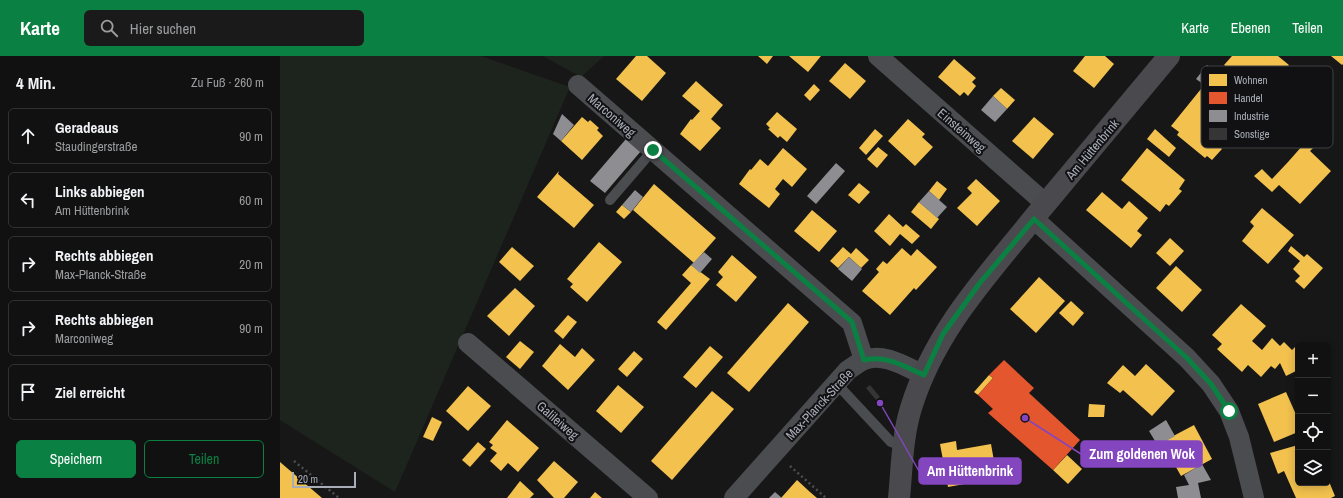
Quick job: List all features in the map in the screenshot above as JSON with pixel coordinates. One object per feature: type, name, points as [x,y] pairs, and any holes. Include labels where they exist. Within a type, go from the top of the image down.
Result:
[{"type":"street","name":"Einsteinweg","points":[[878,56],[1040,211],[1187,358],[1211,384],[1229,411],[1239,437],[1254,498]]},
{"type":"street","name":"Am Hüttenbrink","points":[[900,498],[903,447],[911,409],[924,375],[943,334],[979,284],[1169,56]]},
{"type":"street","name":"Marconiweg","points":[[578,85],[852,322],[864,360]]},
{"type":"street","name":"Galileiweg","points":[[468,343],[648,498]]},
{"type":"street","name":"Max-Planck-Straße","points":[[734,498],[848,370],[864,360],[877,357],[891,360],[924,375]]},
{"type":"lane","points":[[610,200],[653,150]]},
{"type":"lane","points":[[836,383],[891,442],[903,447]]},
{"type":"path","points":[[774,453],[826,498]]},
{"type":"path","points":[[294,461],[339,498]]},
{"type":"shaded area","points":[[280,56],[481,56],[570,87],[395,492],[280,420]]},
{"type":"shaded area","points":[[543,56],[604,56],[581,77]]},
{"type":"building: Wohnen","points":[[636,56],[647,56],[666,73],[642,101],[616,79]]},
{"type":"building: Wohnen","points":[[758,56],[773,56],[767,64]]},
{"type":"building: Wohnen","points":[[789,56],[821,56],[808,72]]},
{"type":"building: Wohnen","points":[[1085,56],[1105,56],[1114,64],[1094,88],[1073,71]]},
{"type":"building: Wohnen","points":[[1232,56],[1278,56],[1289,65],[1225,66],[1224,65]]},
{"type":"building: Wohnen","points":[[1331,56],[1343,56],[1343,64],[1342,65]]},
{"type":"building: Wohnen","points":[[954,59],[976,78],[972,82],[976,86],[968,96],[964,92],[960,96],[938,77]]},
{"type":"building: Wohnen","points":[[845,63],[866,81],[850,99],[829,81]]},
{"type":"building: Wohnen","points":[[696,81],[723,105],[711,119],[721,128],[700,151],[680,134],[691,119],[692,120],[700,111],[682,96]]},
{"type":"building: Wohnen","points":[[814,84],[820,90],[810,101],[804,95]]},
{"type":"building: Wohnen","points":[[1001,88],[1015,100],[1007,109],[993,96]]},
{"type":"building: Wohnen","points":[[1201,89],[1201,148],[1222,149],[1212,160],[1207,156],[1205,158],[1177,135],[1179,132],[1171,126]]},
{"type":"building: Wohnen","points":[[777,112],[797,129],[787,142],[780,136],[778,138],[768,129],[770,128],[766,124]]},
{"type":"building: Wohnen","points":[[582,117],[588,122],[590,120],[599,128],[597,130],[603,136],[582,160],[561,141]]},
{"type":"building: Wohnen","points":[[1034,117],[1054,134],[1033,159],[1012,141]]},
{"type":"building: Wohnen","points":[[908,119],[925,134],[922,137],[933,147],[915,166],[888,141]]},
{"type":"building: Wohnen","points":[[875,129],[883,136],[866,155],[859,148]]},
{"type":"building: Wohnen","points":[[1155,129],[1176,148],[1169,157],[1147,139]]},
{"type":"building: Wohnen","points":[[878,147],[888,155],[877,168],[867,159]]},
{"type":"building: Wohnen","points":[[783,148],[807,169],[792,187],[783,179],[775,189],[780,194],[769,208],[739,184],[750,169],[751,170],[760,159],[768,166]]},
{"type":"building: Wohnen","points":[[1147,148],[1185,180],[1179,189],[1182,191],[1169,206],[1166,204],[1160,212],[1121,180]]},
{"type":"building: Wohnen","points":[[1300,148],[1313,148],[1310,151],[1331,171],[1300,204],[1279,185],[1272,192],[1254,176],[1262,169],[1272,179]]},
{"type":"building: Wohnen","points":[[559,171],[558,174],[594,205],[574,228],[537,197]]},
{"type":"building: Wohnen","points":[[976,179],[1000,201],[977,226],[957,208],[972,193],[967,188]]},
{"type":"building: Wohnen","points":[[937,181],[947,189],[939,200],[929,191]]},
{"type":"building: Wohnen","points":[[859,183],[870,192],[859,204],[848,195]]},
{"type":"building: Wohnen","points":[[654,184],[716,238],[694,263],[633,210]]},
{"type":"building: Wohnen","points":[[1102,192],[1122,209],[1129,201],[1148,218],[1137,231],[1142,235],[1131,248],[1086,210]]},
{"type":"building: Wohnen","points":[[919,202],[939,219],[931,229],[911,212]]},
{"type":"building: Wohnen","points":[[622,205],[631,212],[624,219],[616,212]]},
{"type":"building: Wohnen","points":[[1262,208],[1294,235],[1268,264],[1242,241],[1254,226],[1250,222]]},
{"type":"building: Wohnen","points":[[812,210],[837,231],[819,252],[794,231]]},
{"type":"building: Wohnen","points":[[889,214],[903,227],[906,224],[920,236],[912,244],[900,234],[890,246],[874,231]]},
{"type":"building: Wohnen","points":[[1170,238],[1184,251],[1170,266],[1156,253]]},
{"type":"building: Wohnen","points":[[599,242],[622,262],[587,302],[570,287],[573,284],[567,279]]},
{"type":"building: Wohnen","points":[[1291,246],[1304,257],[1307,254],[1323,268],[1304,289],[1295,281],[1300,276],[1293,269],[1300,261],[1288,251]]},
{"type":"building: Wohnen","points":[[512,247],[534,266],[520,281],[499,262]]},
{"type":"building: Wohnen","points":[[843,247],[851,254],[856,248],[869,260],[861,268],[849,257],[838,268],[830,261]]},
{"type":"building: Wohnen","points":[[902,248],[911,256],[917,249],[937,267],[916,290],[914,288],[890,315],[862,291],[879,272],[876,269],[883,261],[887,264]]},
{"type":"building: Wohnen","points":[[732,255],[757,277],[736,302],[716,285],[723,277],[718,272]]},
{"type":"building: Wohnen","points":[[691,265],[710,279],[666,330],[657,322],[691,283],[682,275]]},
{"type":"building: Wohnen","points":[[1176,266],[1202,290],[1182,312],[1156,288]]},
{"type":"building: Wohnen","points":[[1039,277],[1065,301],[1036,333],[1010,309]]},
{"type":"building: Wohnen","points":[[515,288],[535,306],[509,336],[487,316]]},
{"type":"building: Wohnen","points":[[1071,301],[1084,313],[1073,326],[1059,313]]},
{"type":"building: Wohnen","points":[[788,303],[809,322],[749,392],[727,373]]},
{"type":"building: Wohnen","points":[[1241,304],[1266,326],[1252,341],[1262,350],[1272,338],[1280,346],[1284,342],[1292,350],[1295,347],[1295,372],[1286,376],[1280,363],[1275,369],[1271,366],[1261,377],[1248,365],[1242,372],[1217,349],[1222,344],[1212,335]]},
{"type":"building: Wohnen","points":[[568,315],[577,322],[563,339],[554,331]]},
{"type":"building: Wohnen","points":[[520,341],[534,352],[520,369],[506,357]]},
{"type":"building: Wohnen","points":[[560,344],[575,357],[582,348],[595,360],[568,390],[542,366]]},
{"type":"building: Wohnen","points":[[710,346],[723,357],[696,388],[683,377]]},
{"type":"building: Wohnen","points":[[634,351],[643,359],[627,377],[618,369]]},
{"type":"building: Wohnen","points":[[1146,364],[1175,391],[1152,416],[1123,390],[1120,393],[1107,383],[1123,365],[1135,376]]},
{"type":"building: Wohnen","points":[[989,375],[993,378],[978,395],[974,392]]},
{"type":"building: Wohnen","points":[[618,385],[644,407],[621,433],[596,411]]},
{"type":"building: Wohnen","points":[[468,386],[491,406],[468,431],[446,411]]},
{"type":"building: Wohnen","points":[[712,391],[734,409],[672,480],[651,461]]},
{"type":"building: Wohnen","points":[[1286,392],[1295,412],[1295,433],[1274,442],[1258,404]]},
{"type":"building: Wohnen","points":[[1089,404],[1105,405],[1104,417],[1088,417]]},
{"type":"building: Wohnen","points":[[432,417],[442,422],[433,441],[423,437]]},
{"type":"building: Wohnen","points":[[507,420],[539,448],[518,472],[508,463],[501,471],[490,461],[497,453],[490,448],[493,445],[489,442]]},
{"type":"building: Wohnen","points":[[1194,425],[1212,459],[1181,476],[1162,442]]},
{"type":"building: Wohnen","points":[[956,441],[957,450],[991,444],[997,478],[948,487],[940,444]]},
{"type":"building: Wohnen","points":[[478,442],[486,449],[470,467],[462,460]]},
{"type":"building: Wohnen","points":[[1295,446],[1295,486],[1331,486],[1335,496],[1331,498],[1296,498],[1284,471],[1278,474],[1270,453]]},
{"type":"building: Wohnen","points":[[1067,455],[1082,469],[1068,484],[1053,470]]},
{"type":"building: Wohnen","points":[[554,461],[578,482],[564,498],[554,498],[537,480]]},
{"type":"building: Wohnen","points":[[280,462],[322,498],[280,498]]},
{"type":"building: Wohnen","points":[[797,480],[810,492],[817,498],[781,498]]},
{"type":"building: Wohnen","points":[[520,481],[534,494],[530,498],[507,498]]},
{"type":"building: Wohnen","points":[[595,492],[602,498],[590,498]]},
{"type":"building: Handel","points":[[1004,360],[1034,388],[1029,393],[1080,440],[1053,470],[988,413],[993,409],[978,395],[993,378],[989,375]]},
{"type":"building: Industrie","points":[[1201,73],[1201,83],[1196,79]]},
{"type":"building: Industrie","points":[[993,96],[1007,109],[995,122],[981,110]]},
{"type":"building: Industrie","points":[[562,114],[574,125],[561,141],[553,134]]},
{"type":"building: Industrie","points":[[626,139],[641,151],[605,193],[590,181]]},
{"type":"building: Industrie","points":[[836,163],[845,171],[816,204],[807,196]]},
{"type":"building: Industrie","points":[[635,190],[643,197],[631,212],[622,205]]},
{"type":"building: Industrie","points":[[929,191],[947,207],[937,218],[919,202]]},
{"type":"building: Industrie","points":[[704,252],[712,259],[700,273],[691,265]]},
{"type":"building: Industrie","points":[[849,257],[862,269],[852,281],[838,269]]},
{"type":"building: Industrie","points":[[1166,420],[1175,436],[1158,446],[1149,431]]},
{"type":"building: Industrie","points":[[1202,464],[1211,480],[1198,483],[1201,498],[1178,498],[1176,487],[1189,485],[1184,475]]},
{"type":"building: Industrie","points":[[775,492],[782,498],[769,498]]},
{"type":"building: Sonstige","points":[[870,385],[880,397],[876,400],[866,388]]},
{"type":"place","name":"Am Hüttenbrink","points":[[880,403]]},
{"type":"place","name":"Zum goldenen Wok","points":[[1025,418]]},
{"type":"route","points":[[653,150],[852,322],[864,360],[877,357],[891,360],[924,375],[943,334],[979,284],[1034,219],[1187,358],[1211,384],[1229,411]]}]
